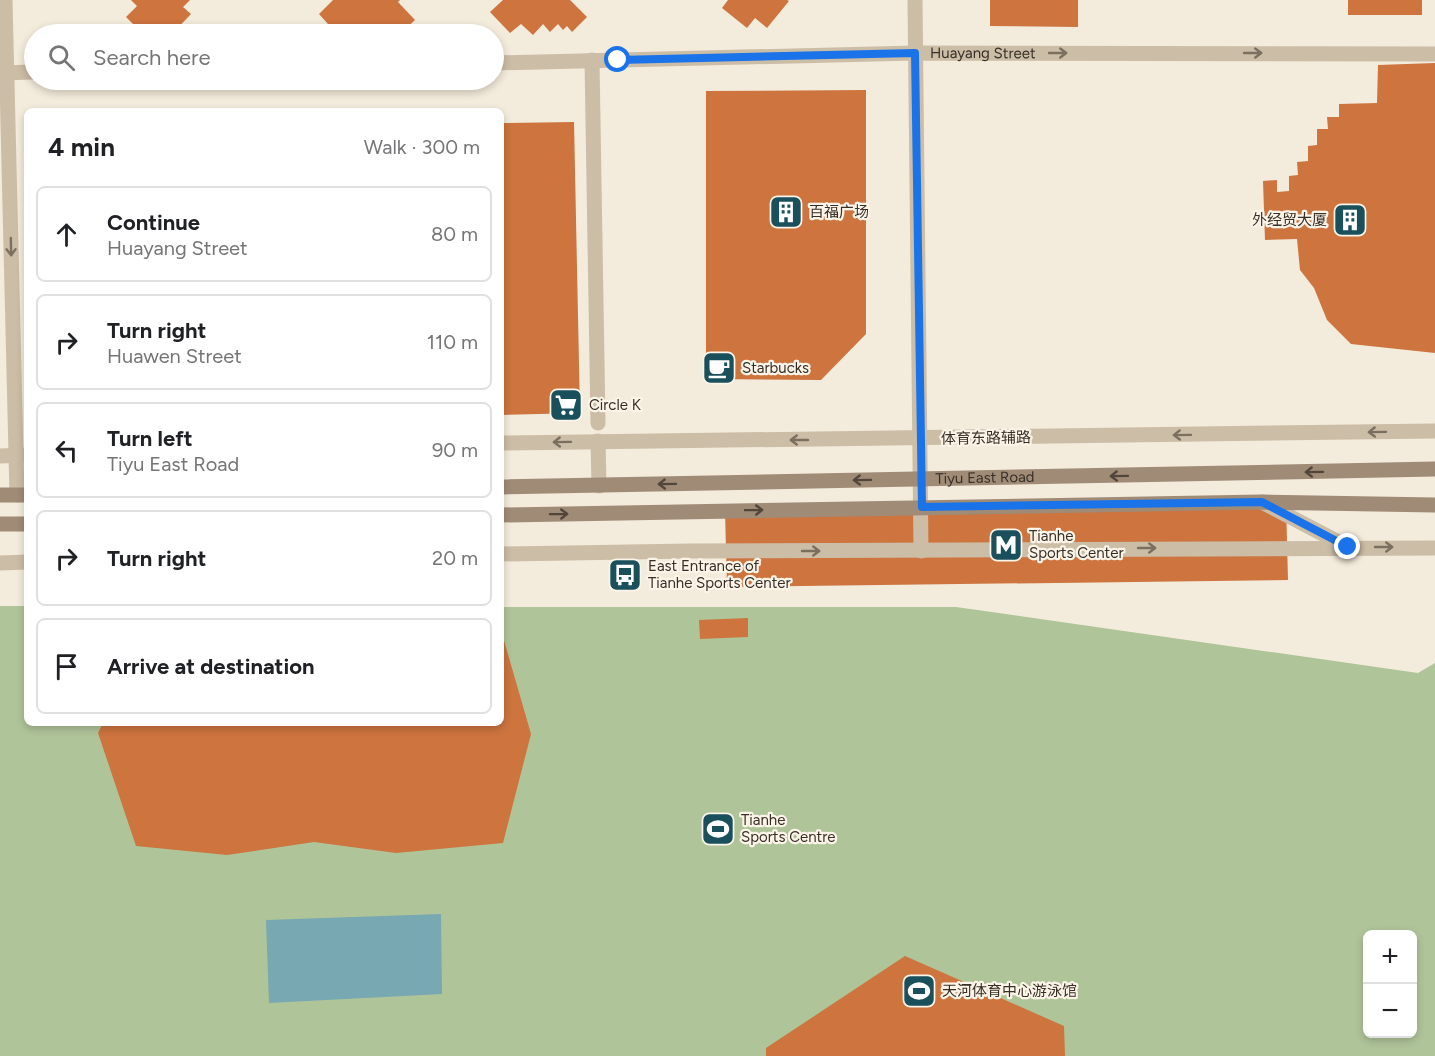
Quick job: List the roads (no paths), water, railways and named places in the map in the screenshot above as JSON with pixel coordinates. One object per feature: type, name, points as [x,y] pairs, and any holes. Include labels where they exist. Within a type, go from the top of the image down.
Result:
[{"type":"main road","name":"Tiyu East Road","points":[[504,487],[1435,469]]},
{"type":"main road","points":[[0,495],[22,495]]},
{"type":"main road","name":"Tiyu East Road","points":[[504,515],[1262,502],[1435,505]]},
{"type":"main road","points":[[0,524],[24,524]]},
{"type":"street","points":[[5,0],[3,73],[22,495]]},
{"type":"street","points":[[915,0],[921,551]]},
{"type":"street","name":"Huayang Street","points":[[504,63],[915,53],[1435,54]]},
{"type":"street","points":[[592,60],[598,423]]},
{"type":"street","points":[[3,73],[24,72]]},
{"type":"street","name":"体育东路辅路","points":[[504,443],[1435,431]]},
{"type":"street","points":[[598,441],[599,486]]},
{"type":"street","points":[[0,456],[21,455]]},
{"type":"street","points":[[1262,502],[1348,547]]},
{"type":"street","points":[[504,554],[1435,548]]},
{"type":"street","points":[[0,562],[24,562]]},
{"type":"water","points":[[441,914],[442,994],[269,1003],[266,920]]},
{"type":"place","name":"百福广场","points":[[786,212]]},
{"type":"place","name":"外经贸大厦","points":[[1350,220]]},
{"type":"place","name":"Starbucks","points":[[719,368]]},
{"type":"place","name":"Circle K","points":[[566,405]]},
{"type":"place","name":"Tianhe Sports Center","points":[[1006,545]]},
{"type":"place","name":"East Entrance of Tianhe Sports Center","points":[[625,575]]},
{"type":"place","name":"Tianhe Sports Centre","points":[[718,829]]},
{"type":"place","name":"天河体育中心游泳馆","points":[[919,991]]}]
